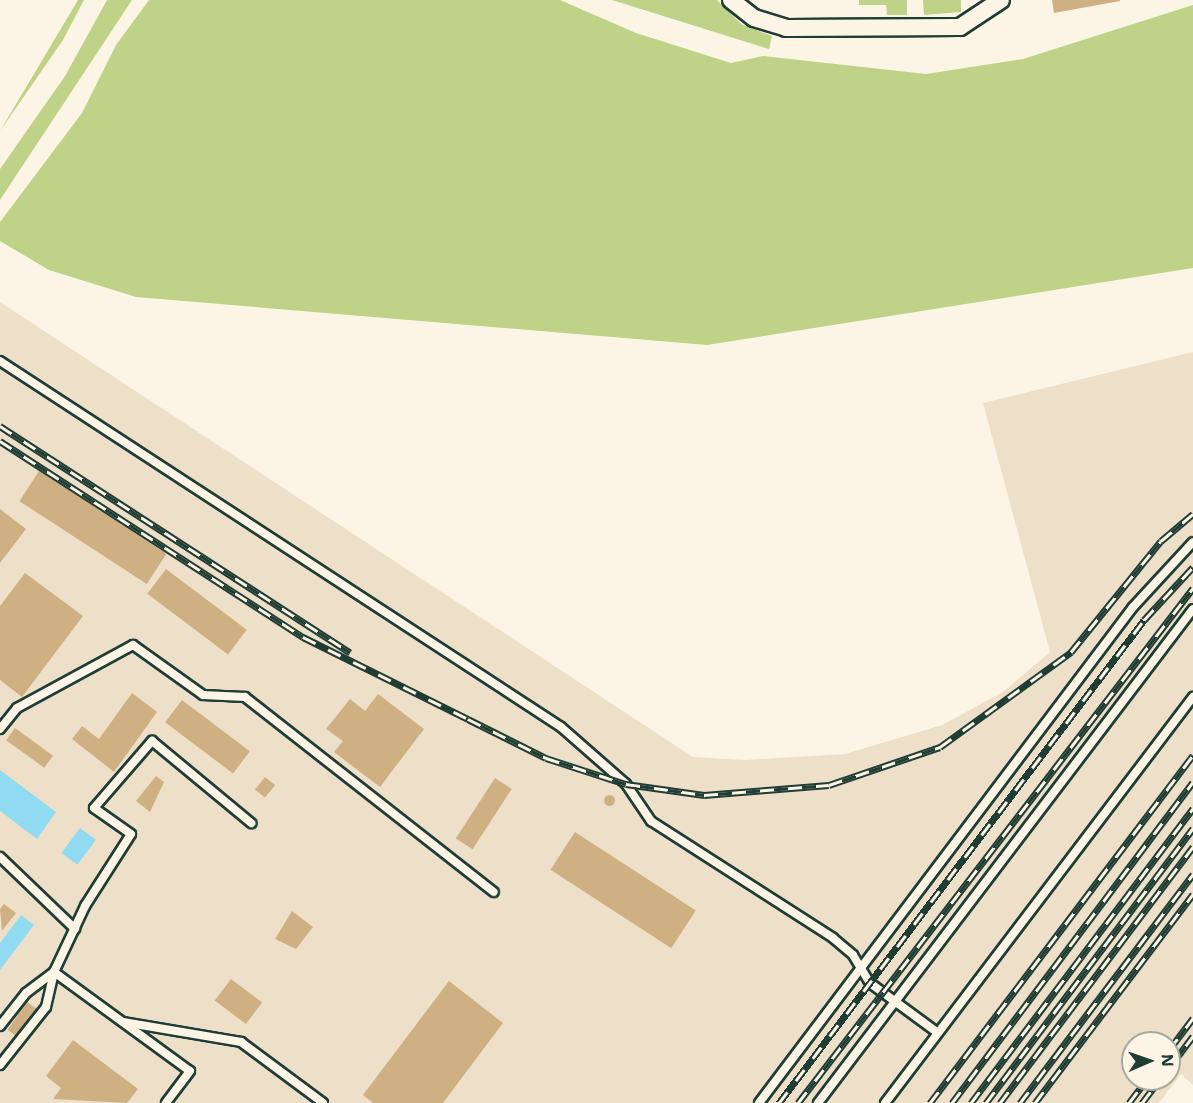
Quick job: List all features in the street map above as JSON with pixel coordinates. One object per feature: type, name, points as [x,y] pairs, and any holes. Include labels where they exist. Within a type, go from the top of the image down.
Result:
[{"type":"street","points":[[731,0],[754,18],[786,28],[960,27],[1001,0]]},
{"type":"lane","points":[[0,361],[561,727],[626,784],[651,821],[833,938],[854,955],[860,969],[938,1033]]},
{"type":"lane","points":[[759,1103],[1134,607],[1193,542]]},
{"type":"lane","points":[[818,1103],[1193,609]]},
{"type":"lane","points":[[0,729],[17,708],[133,645],[203,695],[245,697],[494,892]]},
{"type":"lane","points":[[885,1103],[1193,696]]},
{"type":"lane","points":[[0,1065],[46,1007],[54,972],[75,929],[131,834],[94,808],[152,741],[251,823]]},
{"type":"lane","points":[[0,857],[75,929]]},
{"type":"lane","points":[[54,972],[190,1071],[166,1103]]},
{"type":"lane","points":[[0,1026],[26,993],[54,972]]},
{"type":"lane","points":[[123,1022],[242,1042],[323,1103]]},
{"type":"shaded area","points":[[0,302],[693,757],[745,760],[845,754],[942,725],[1003,692],[1050,652],[983,403],[1193,352],[1193,1085],[1181,1074],[1181,1031],[1121,1031],[1121,1091],[1168,1091],[1159,1103],[0,1103]]},
{"type":"green space","points":[[78,0],[84,0],[63,40],[0,131]]},
{"type":"green space","points":[[107,0],[132,0],[0,200],[0,169],[65,76]]},
{"type":"green space","points":[[149,0],[560,0],[636,33],[731,63],[763,56],[926,74],[1023,59],[1193,5],[1193,268],[707,345],[136,297],[49,270],[0,241],[0,222],[82,113],[116,45]]},
{"type":"green space","points":[[612,0],[717,0],[741,24],[772,36],[769,49]]},
{"type":"green space","points":[[859,0],[907,0],[907,15],[887,15],[886,5],[859,5]]},
{"type":"green space","points":[[923,0],[961,0],[961,12],[924,15]]},
{"type":"water","points":[[0,770],[56,812],[37,839],[0,811]]},
{"type":"water","points":[[80,828],[96,840],[77,865],[61,853]]},
{"type":"water","points":[[21,915],[34,925],[0,970],[0,943]]},
{"type":"building","points":[[1052,0],[1120,0],[1120,1],[1054,13]]},
{"type":"building","points":[[39,471],[166,554],[147,584],[19,501]]},
{"type":"building","points":[[0,509],[26,529],[0,563]]},
{"type":"building","points":[[166,569],[247,630],[228,655],[147,594]]},
{"type":"building","points":[[25,573],[83,616],[22,697],[0,680],[0,606]]},
{"type":"building","points":[[132,693],[157,712],[114,772],[72,739],[82,726],[99,739]]},
{"type":"building","points":[[378,694],[424,729],[380,787],[334,752],[343,741],[326,729],[350,699],[365,711]]},
{"type":"building","points":[[182,700],[250,751],[233,774],[165,722]]},
{"type":"building","points":[[15,728],[53,756],[44,768],[6,740]]},
{"type":"building","points":[[156,776],[164,782],[150,812],[136,801]]},
{"type":"building","points":[[265,777],[275,785],[265,798],[255,789]]},
{"type":"building","points":[[495,778],[512,789],[473,849],[456,838]]},
{"type":"building","points":[[609,794],[615,800],[609,806],[603,800]]},
{"type":"building","points":[[575,832],[696,910],[671,948],[550,870]]},
{"type":"building","points":[[4,904],[16,913],[2,931],[0,909]]},
{"type":"building","points":[[292,911],[313,927],[296,949],[275,939]]},
{"type":"building","points":[[231,979],[262,1002],[246,1024],[215,1001]]},
{"type":"building","points":[[449,981],[503,1023],[443,1103],[373,1103],[363,1095]]},
{"type":"building","points":[[27,1002],[37,1009],[17,1037],[7,1030]]},
{"type":"building","points":[[73,1040],[138,1089],[127,1103],[53,1099],[61,1088],[46,1076]]},
{"type":"railway","points":[[0,426],[350,652]]},
{"type":"railway","points":[[0,441],[303,637],[546,758],[626,784],[704,795],[829,785],[940,747],[1071,652],[1161,541],[1193,514]]},
{"type":"railway","points":[[779,1103],[1144,620],[1193,567]]},
{"type":"railway","points":[[798,1103],[1193,588]]},
{"type":"railway","points":[[930,1103],[1193,755]]},
{"type":"railway","points":[[952,1103],[1193,782]]},
{"type":"railway","points":[[971,1103],[1193,808]]},
{"type":"railway","points":[[986,1103],[1193,828]]},
{"type":"railway","points":[[1000,1103],[1193,847]]},
{"type":"railway","points":[[1020,1103],[1193,874]]},
{"type":"railway","points":[[1035,1103],[1193,894]]},
{"type":"railway","points":[[1181,1034],[1193,1018]]},
{"type":"railway","points":[[1181,1052],[1193,1036]]},
{"type":"railway","points":[[1129,1103],[1138,1091]]},
{"type":"railway","points":[[1142,1103],[1151,1091]]}]
